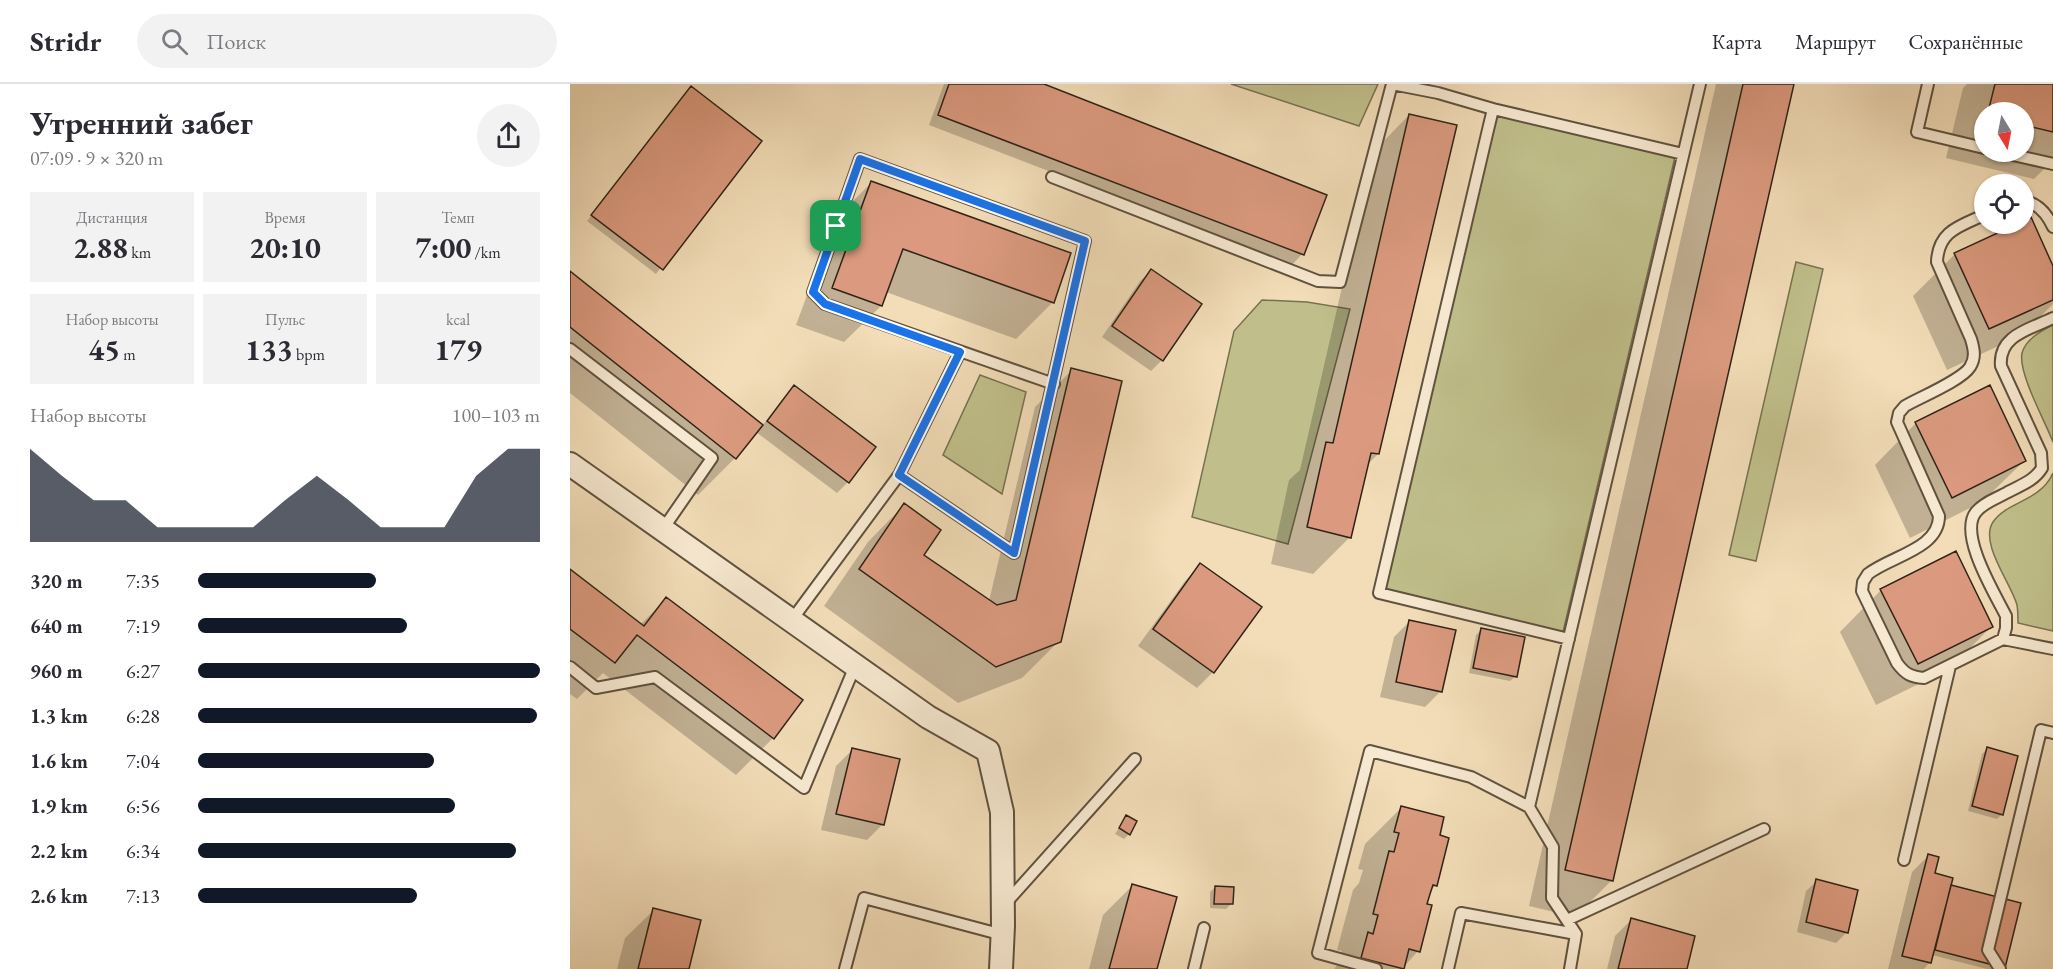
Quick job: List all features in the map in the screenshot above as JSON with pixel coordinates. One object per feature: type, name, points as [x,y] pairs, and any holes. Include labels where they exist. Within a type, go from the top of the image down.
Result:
[{"type":"street","points":[[570,464],[928,717],[988,751],[1002,812],[1001,969]]},
{"type":"lane","points":[[1052,177],[1318,281],[1340,282],[1392,84],[1438,93],[1493,109],[1683,154]]},
{"type":"lane","points":[[1529,807],[1700,84]]},
{"type":"lane","points":[[1928,84],[1917,132],[1974,146]]},
{"type":"lane","points":[[1493,109],[1379,593],[1569,639]]},
{"type":"lane","points":[[899,475],[1014,553],[1054,384],[1085,241],[860,159],[813,292],[825,304],[1054,384]]},
{"type":"lane","points":[[2034,160],[2053,164]]},
{"type":"lane","points":[[2034,203],[2050,219],[2053,227]]},
{"type":"lane","points":[[1974,220],[1945,235],[1937,252],[1936,262],[1971,339],[1974,351],[1971,366],[1963,375],[1905,405],[1896,422],[1939,516],[1939,525],[1930,540],[1868,574],[1861,586],[1863,596],[1897,663],[1912,677],[1924,678],[2003,639],[2053,649]]},
{"type":"lane","points":[[2003,639],[2006,616],[1974,547],[1972,522],[1976,512],[1986,504],[2033,479],[2042,468],[2041,453],[2001,366],[2000,357],[2006,343],[2012,338],[2053,318]]},
{"type":"lane","points":[[570,349],[712,458],[663,529]]},
{"type":"lane","points":[[791,621],[899,475],[960,352]]},
{"type":"lane","points":[[570,667],[596,688],[655,677],[804,788],[855,666]]},
{"type":"lane","points":[[1904,860],[1950,666]]},
{"type":"lane","points":[[2000,969],[1988,950],[2041,730],[2053,733]]},
{"type":"lane","points":[[1376,969],[1318,953],[1370,751],[1471,777],[1529,807],[1553,847],[1552,898],[1576,934],[1570,969]]},
{"type":"lane","points":[[1003,905],[1135,759]]},
{"type":"lane","points":[[1567,920],[1764,828]]},
{"type":"lane","points":[[845,969],[864,898],[1003,935]]},
{"type":"lane","points":[[1448,969],[1461,913],[1576,934]]},
{"type":"lane","points":[[1194,969],[1204,928]]},
{"type":"shaded area","points":[[1231,84],[1378,84],[1359,126]]},
{"type":"shaded area","points":[[1495,114],[1675,157],[1563,632],[1385,589]]},
{"type":"shaded area","points":[[1796,262],[1823,269],[1756,561],[1729,555]]},
{"type":"shaded area","points":[[1262,300],[1307,302],[1350,309],[1288,544],[1192,517],[1234,331]]},
{"type":"shaded area","points":[[2053,325],[2053,442],[2028,384],[2022,353],[2030,340]]},
{"type":"shaded area","points":[[980,375],[1026,392],[1002,494],[943,455]]},
{"type":"shaded area","points":[[2053,473],[2053,631],[2018,623],[2017,605],[1993,552],[1990,531],[1999,515],[2040,490]]},
{"type":"building","points":[[949,84],[1044,84],[1327,195],[1304,255],[938,115]]},
{"type":"building","points":[[1743,84],[1794,84],[1613,881],[1565,870]]},
{"type":"building","points":[[1995,84],[2053,84],[2053,132],[2034,127],[2034,102],[1990,102]]},
{"type":"building","points":[[691,86],[762,141],[663,270],[591,215]]},
{"type":"building","points":[[1409,114],[1457,125],[1379,454],[1371,453],[1351,538],[1307,527],[1326,442],[1333,443]]},
{"type":"building","points":[[871,181],[1071,253],[1054,303],[903,249],[882,306],[832,288]]},
{"type":"building","points":[[2034,224],[2053,266],[2053,300],[1989,329],[1954,253],[1995,234],[2034,234]]},
{"type":"building","points":[[1151,269],[1202,304],[1163,361],[1112,326]]},
{"type":"building","points":[[570,271],[763,425],[736,459],[570,327]]},
{"type":"building","points":[[1071,368],[1122,381],[1061,642],[996,667],[859,569],[904,503],[941,530],[924,555],[997,605],[1016,600]]},
{"type":"building","points":[[794,385],[876,447],[849,483],[767,421]]},
{"type":"building","points":[[1990,385],[2026,461],[1952,498],[1915,422]]},
{"type":"building","points":[[1956,551],[1993,627],[1918,664],[1880,589]]},
{"type":"building","points":[[1200,563],[1262,607],[1214,673],[1153,629]]},
{"type":"building","points":[[570,569],[644,626],[666,597],[803,700],[774,739],[637,635],[615,663],[570,629]]},
{"type":"building","points":[[1409,620],[1456,630],[1442,692],[1396,682]]},
{"type":"building","points":[[1481,628],[1525,637],[1517,677],[1473,668]]},
{"type":"building","points":[[1987,747],[2018,756],[2003,815],[1972,806]]},
{"type":"building","points":[[852,748],[900,759],[884,825],[836,814]]},
{"type":"building","points":[[1401,806],[1444,817],[1440,835],[1449,838],[1437,886],[1433,885],[1427,904],[1432,905],[1420,952],[1409,949],[1404,969],[1361,958],[1368,932],[1373,934],[1378,915],[1373,914],[1389,851],[1394,852],[1399,833],[1394,832]]},
{"type":"building","points":[[1126,815],[1137,821],[1130,835],[1119,828]]},
{"type":"building","points":[[1928,854],[1939,857],[1935,873],[1953,878],[1931,963],[1902,956]]},
{"type":"building","points":[[1816,879],[1858,890],[1848,933],[1806,922]]},
{"type":"building","points":[[1132,884],[1177,897],[1157,969],[1109,969]]},
{"type":"building","points":[[1951,885],[2021,903],[2005,968],[1935,950]]},
{"type":"building","points":[[1215,886],[1234,887],[1233,904],[1214,904]]},
{"type":"building","points":[[653,908],[701,920],[689,969],[638,969]]},
{"type":"building","points":[[1631,918],[1695,936],[1687,969],[1618,969]]},
{"type":"route","points":[[860,159],[1085,241],[1014,553],[899,475],[960,352],[825,304],[813,292],[836,226],[860,159]]}]
